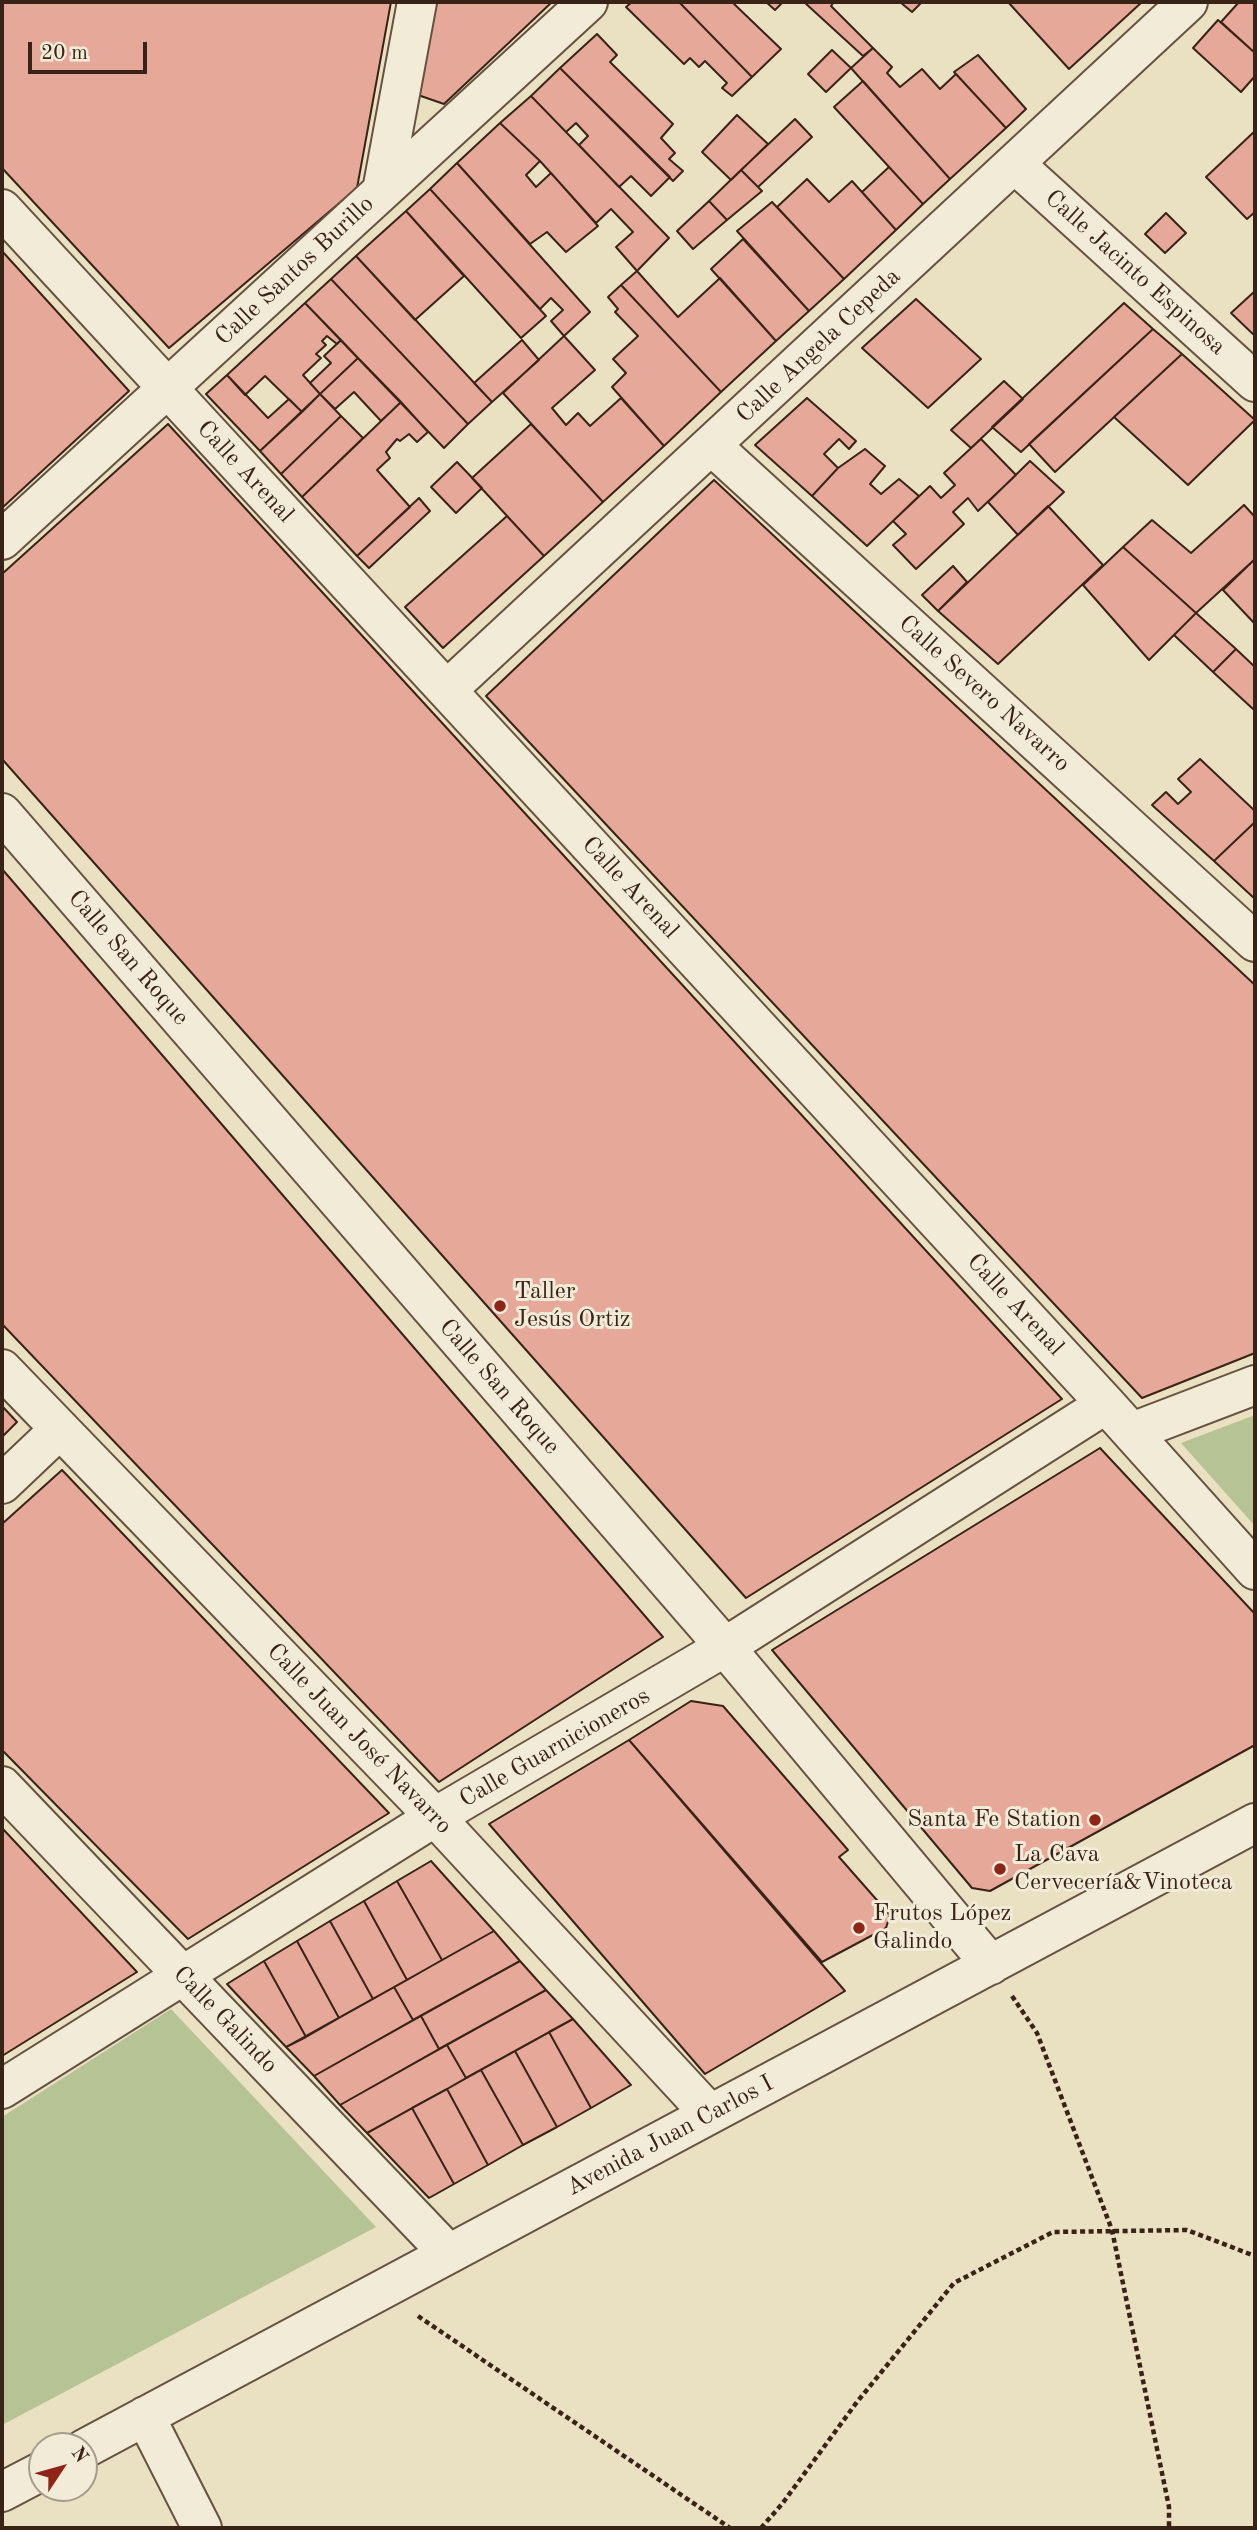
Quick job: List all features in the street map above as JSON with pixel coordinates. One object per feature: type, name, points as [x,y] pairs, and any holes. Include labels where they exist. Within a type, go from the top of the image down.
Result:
[{"type":"street","points":[[382,191],[417,2]]},
{"type":"street","name":"Calle Santos Burillo","points":[[2,540],[588,2]]},
{"type":"street","name":"Calle Angela Cepeda","points":[[448,690],[1188,2]]},
{"type":"street","name":"Calle Jacinto Espinosa","points":[[1015,164],[1255,382]]},
{"type":"street","name":"Calle Arenal","points":[[2,209],[1132,1432],[1255,1570]]},
{"type":"street","name":"Calle Severo Navarro","points":[[712,446],[1255,942]]},
{"type":"street","name":"Calle San Roque","points":[[2,813],[725,1647],[991,1965]]},
{"type":"street","name":"Calle Juan José Navarro","points":[[2,1369],[435,1818],[710,2114]]},
{"type":"street","points":[[1132,1432],[1255,1385]]},
{"type":"street","name":"Calle Guarnicioneros","points":[[2,2090],[435,1818],[725,1647],[1106,1404]]},
{"type":"street","points":[[2,1484],[60,1429]]},
{"type":"street","name":"Calle Galindo","points":[[2,1786],[449,2254]]},
{"type":"street","name":"Avenida Juan Carlos I","points":[[98,2441],[1255,1823]]},
{"type":"street","points":[[145,2416],[202,2528]]},
{"type":"street","points":[[2,2492],[28,2478]]},
{"type":"path","points":[[991,1965],[1037,2033],[1112,2230],[1169,2507],[1169,2528]]},
{"type":"path","points":[[761,2528],[782,2504],[857,2402],[954,2283],[1053,2232],[1187,2230],[1255,2256]]},
{"type":"path","points":[[381,2290],[730,2528]]},
{"type":"green space","points":[[1255,1415],[1255,1526],[1181,1443]]},
{"type":"green space","points":[[171,2009],[376,2227],[2,2425],[2,2117]]},
{"type":"building","points":[[2,2],[391,2],[357,188],[169,348],[2,168]]},
{"type":"building","points":[[437,2],[552,2],[444,104],[418,95]]},
{"type":"building","points":[[632,2],[679,2],[752,77],[732,96],[722,88],[727,83],[705,61],[699,67],[690,58],[684,64],[626,7]]},
{"type":"building","points":[[679,2],[732,2],[781,49],[752,77]]},
{"type":"building","points":[[766,2],[783,2],[775,10]]},
{"type":"building","points":[[804,2],[834,2],[831,6],[873,48],[863,56]]},
{"type":"building","points":[[900,2],[922,2],[912,12]]},
{"type":"building","points":[[1008,2],[1142,2],[1069,69]]},
{"type":"building","points":[[1239,2],[1255,4],[1255,53],[1221,22]]},
{"type":"building","points":[[1218,20],[1255,53],[1255,76],[1241,92],[1193,48]]},
{"type":"building","points":[[597,34],[617,55],[610,62],[673,124],[661,138],[675,153],[669,159],[683,171],[673,181],[560,68]]},
{"type":"building","points":[[873,48],[892,67],[887,73],[900,87],[922,69],[940,89],[956,74],[1006,128],[950,179],[851,68]]},
{"type":"building","points":[[832,50],[851,68],[826,92],[808,74]]},
{"type":"building","points":[[978,55],[1026,109],[1006,128],[954,72]]},
{"type":"building","points":[[560,68],[670,177],[651,196],[631,176],[619,187],[579,145],[588,136],[576,123],[566,132],[531,96]]},
{"type":"building","points":[[863,81],[950,179],[923,204],[834,107]]},
{"type":"building","points":[[531,96],[669,238],[637,271],[616,247],[633,232],[611,209],[596,223],[540,161],[500,123]]},
{"type":"building","points":[[737,115],[768,144],[731,180],[702,152]]},
{"type":"building","points":[[795,119],[812,137],[758,187],[741,170]]},
{"type":"building","points":[[500,123],[540,161],[526,175],[536,187],[551,173],[598,226],[566,252],[547,232],[530,244],[457,163]]},
{"type":"building","points":[[1255,131],[1255,212],[1247,219],[1206,177]]},
{"type":"building","points":[[457,163],[590,312],[564,336],[551,321],[563,310],[551,298],[540,309],[430,189]]},
{"type":"building","points":[[889,167],[923,204],[896,230],[862,192]]},
{"type":"building","points":[[741,170],[762,191],[727,220],[709,201]]},
{"type":"building","points":[[807,179],[829,202],[852,181],[896,230],[844,279],[777,207]]},
{"type":"building","points":[[430,189],[546,316],[521,338],[406,211]]},
{"type":"building","points":[[709,201],[727,220],[693,249],[677,231]]},
{"type":"building","points":[[772,202],[844,279],[809,311],[737,231]]},
{"type":"building","points":[[406,211],[464,276],[415,320],[356,256]]},
{"type":"building","points":[[1166,213],[1186,233],[1165,253],[1145,234]]},
{"type":"building","points":[[743,239],[809,311],[776,341],[711,269]]},
{"type":"building","points":[[2,251],[129,391],[2,508]]},
{"type":"building","points":[[356,256],[492,402],[468,424],[331,279]]},
{"type":"building","points":[[637,271],[678,317],[720,278],[776,341],[721,392],[621,285]]},
{"type":"building","points":[[331,279],[468,424],[444,448],[305,303]]},
{"type":"building","points":[[621,285],[721,392],[664,446],[612,387],[626,373],[613,359],[638,336],[615,312],[618,309],[608,297]]},
{"type":"building","points":[[1255,291],[1255,336],[1231,313]]},
{"type":"building","points":[[916,299],[981,359],[928,408],[862,348]]},
{"type":"building","points":[[305,303],[341,340],[337,344],[327,336],[322,341],[326,345],[316,354],[321,358],[303,375],[320,394],[302,412],[265,376],[245,395],[227,375]]},
{"type":"building","points":[[1124,303],[1153,329],[1021,452],[992,427]]},
{"type":"building","points":[[1153,329],[1182,354],[1055,472],[1029,444]]},
{"type":"building","points":[[564,336],[595,370],[552,408],[566,425],[578,413],[590,426],[621,398],[664,446],[603,502],[503,393]]},
{"type":"building","points":[[341,340],[358,358],[320,394],[310,383],[331,363],[324,356]]},
{"type":"building","points":[[522,340],[539,360],[492,402],[474,383]]},
{"type":"building","points":[[1182,354],[1255,420],[1188,485],[1114,417]]},
{"type":"building","points":[[358,358],[401,402],[381,421],[354,392],[335,409],[320,394]]},
{"type":"building","points":[[227,375],[268,418],[289,399],[302,412],[260,451],[206,394]]},
{"type":"building","points":[[1004,381],[1023,399],[971,448],[951,430]]},
{"type":"building","points":[[320,394],[341,416],[281,474],[260,451]]},
{"type":"building","points":[[807,398],[856,441],[849,449],[839,439],[824,454],[838,468],[812,496],[755,445]]},
{"type":"building","points":[[401,402],[428,432],[417,442],[409,434],[400,441],[397,439],[386,452],[390,458],[377,470],[410,507],[357,556],[302,497]]},
{"type":"building","points":[[341,416],[363,438],[302,497],[281,474]]},
{"type":"building","points":[[168,424],[1062,1399],[746,1598],[2,759],[2,574]]},
{"type":"building","points":[[531,424],[603,502],[544,556],[472,478]]},
{"type":"building","points":[[981,439],[1016,475],[978,511],[968,498],[953,512],[964,524],[916,569],[893,545],[906,534],[893,521],[930,486],[941,498],[955,485],[944,473]]},
{"type":"building","points":[[865,449],[885,466],[870,484],[881,494],[899,479],[919,496],[867,546],[812,496],[838,468]]},
{"type":"building","points":[[1030,461],[1064,492],[1018,535],[988,502]]},
{"type":"building","points":[[457,462],[482,488],[456,513],[431,487]]},
{"type":"building","points":[[714,480],[1255,985],[1255,1353],[1142,1398],[486,696]]},
{"type":"building","points":[[419,498],[430,511],[369,568],[357,556]]},
{"type":"building","points":[[1244,505],[1255,517],[1255,559],[1196,613],[1123,547],[1152,520],[1191,553]]},
{"type":"building","points":[[1048,506],[1103,565],[998,664],[938,611]]},
{"type":"building","points":[[507,516],[544,556],[443,648],[405,607]]},
{"type":"building","points":[[1123,547],[1196,613],[1149,660],[1083,585]]},
{"type":"building","points":[[1255,559],[1255,624],[1223,590]]},
{"type":"building","points":[[953,566],[967,582],[938,611],[922,595]]},
{"type":"building","points":[[1196,613],[1236,649],[1213,672],[1174,635]]},
{"type":"building","points":[[1236,649],[1255,667],[1253,709],[1213,672]]},
{"type":"building","points":[[1200,759],[1255,811],[1255,822],[1214,861],[1152,805],[1166,792],[1178,804],[1191,792],[1178,779]]},
{"type":"building","points":[[1255,822],[1255,899],[1214,861]]},
{"type":"building","points":[[2,869],[663,1637],[439,1782],[2,1324]]},
{"type":"building","points":[[2,1406],[17,1422],[2,1437]]},
{"type":"building","points":[[1100,1448],[1255,1614],[1255,1745],[990,1891],[972,1888],[772,1650]]},
{"type":"building","points":[[62,1470],[389,1813],[188,1939],[2,1750],[2,1524]]},
{"type":"building","points":[[691,1701],[723,1706],[848,1850],[839,1857],[890,1915],[886,1928],[822,1962],[629,1740]]},
{"type":"building","points":[[629,1740],[845,1991],[705,2074],[489,1824]]},
{"type":"building","points":[[2,1828],[137,1972],[2,2056]]},
{"type":"building","points":[[431,1861],[494,1931],[442,1960],[397,1881]]},
{"type":"building","points":[[397,1881],[442,1960],[407,1980],[364,1901]]},
{"type":"building","points":[[364,1901],[407,1980],[373,1999],[330,1921]]},
{"type":"building","points":[[330,1921],[373,1999],[339,2018],[297,1941]]},
{"type":"building","points":[[494,1931],[520,1961],[413,2020],[394,1987]]},
{"type":"building","points":[[297,1941],[339,2018],[306,2037],[264,1961]]},
{"type":"building","points":[[264,1961],[306,2037],[286,2047],[227,1984]]},
{"type":"building","points":[[520,1961],[546,1990],[439,2049],[421,2016]]},
{"type":"building","points":[[394,1987],[413,2020],[314,2076],[286,2047]]},
{"type":"building","points":[[546,1990],[573,2019],[466,2078],[447,2045]]},
{"type":"building","points":[[421,2016],[439,2049],[340,2105],[314,2076]]},
{"type":"building","points":[[573,2019],[631,2085],[591,2108],[549,2032]]},
{"type":"building","points":[[549,2032],[591,2108],[557,2127],[515,2051]]},
{"type":"building","points":[[447,2045],[466,2078],[447,2089],[367,2133],[340,2105]]},
{"type":"building","points":[[515,2051],[557,2127],[523,2145],[481,2070]]},
{"type":"building","points":[[481,2070],[523,2145],[488,2165],[447,2089]]},
{"type":"building","points":[[447,2089],[488,2165],[454,2184],[412,2108]]},
{"type":"building","points":[[412,2108],[454,2184],[429,2198],[367,2133]]},
{"type":"place","name":"Taller Jesús Ortiz","points":[[500,1306]]},
{"type":"place","name":"Santa Fe Station","points":[[1095,1820]]},
{"type":"place","name":"La Cava Cervecería&Vinoteca","points":[[1000,1869]]},
{"type":"place","name":"Frutos López Galindo","points":[[859,1928]]}]
